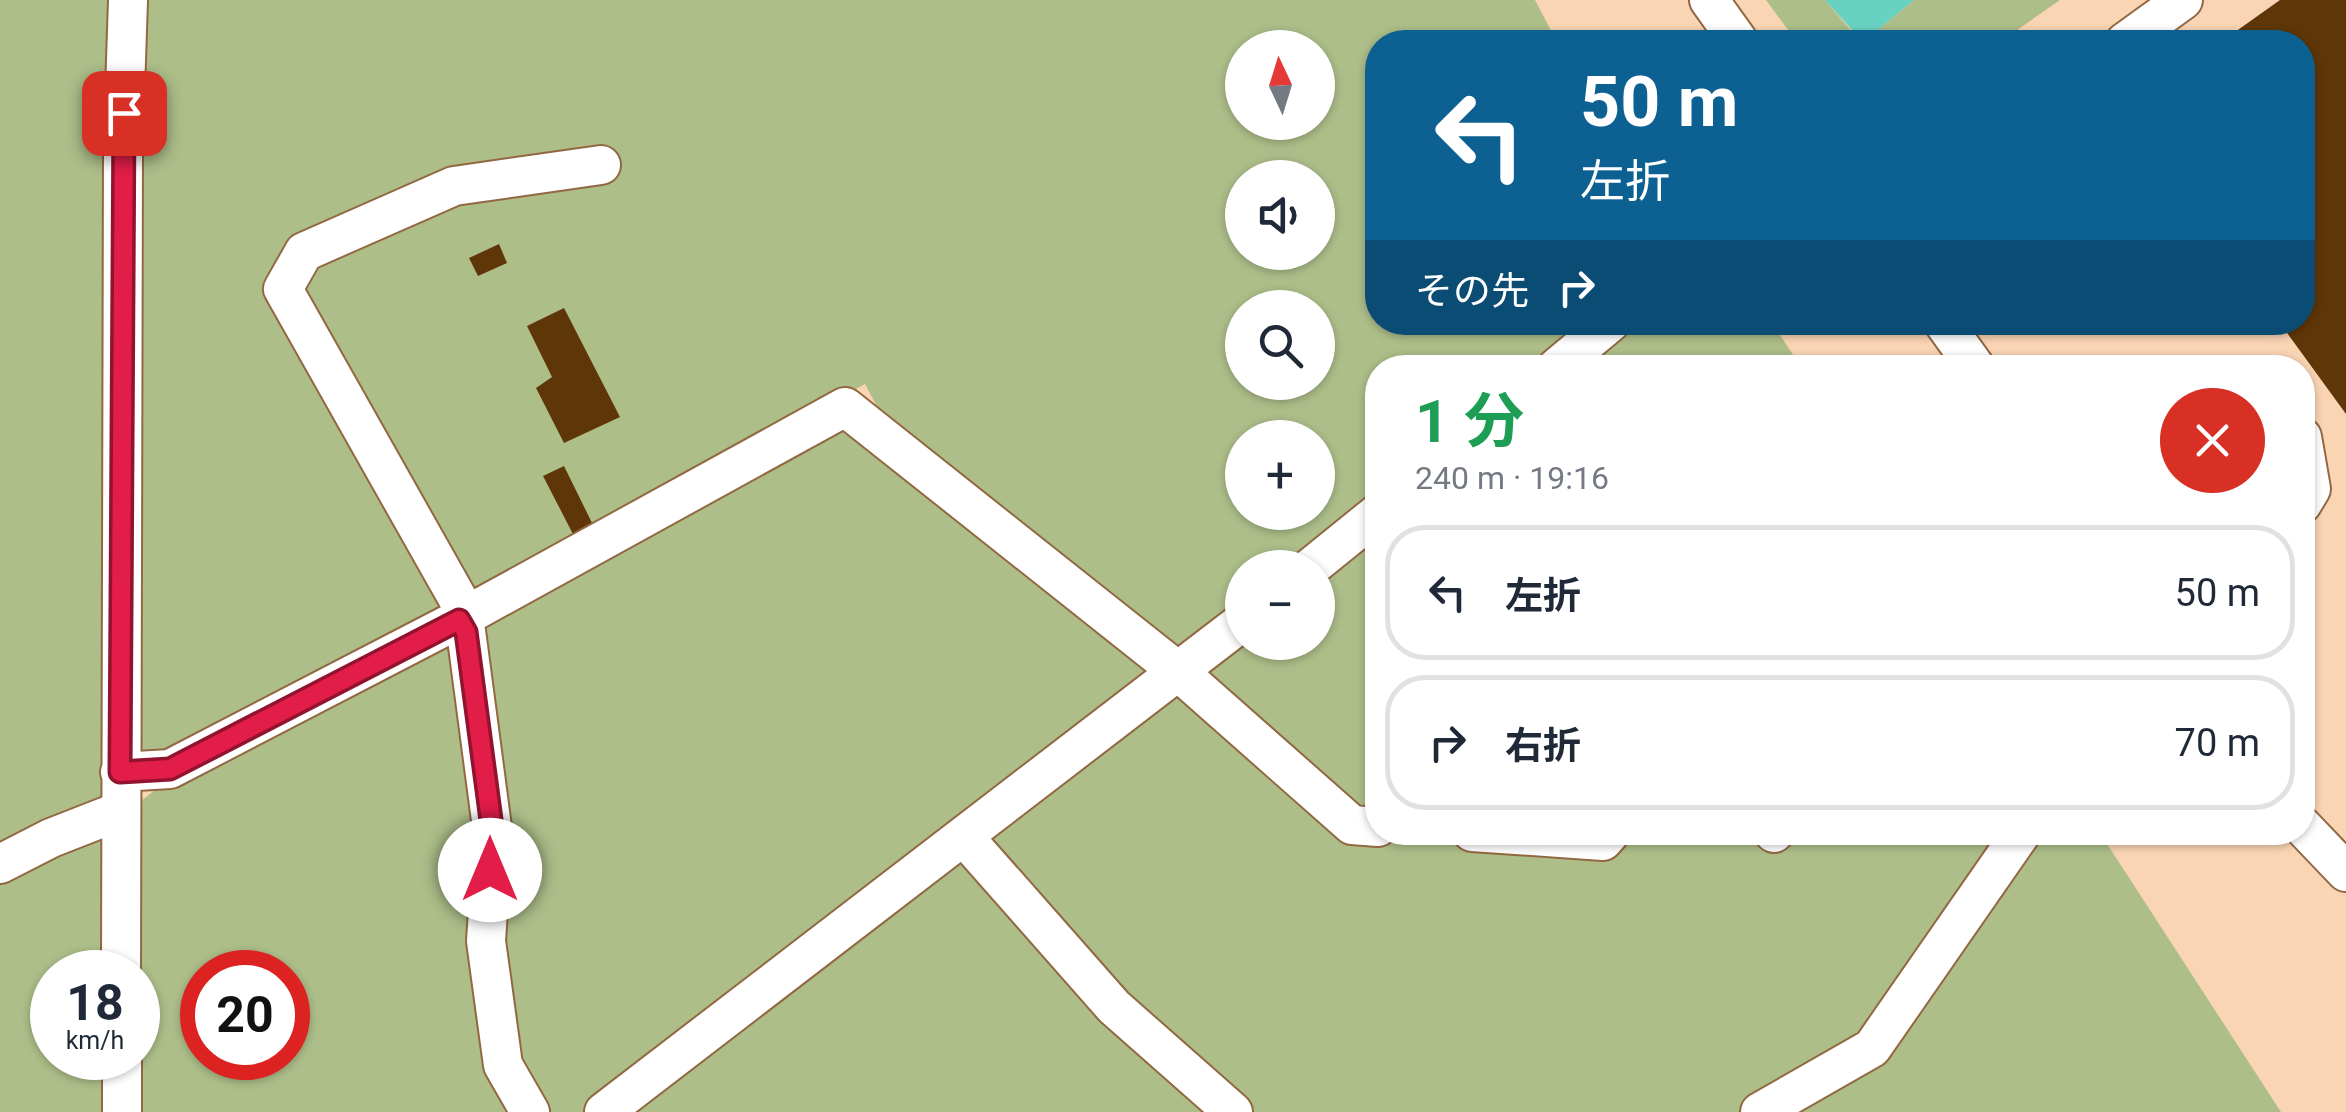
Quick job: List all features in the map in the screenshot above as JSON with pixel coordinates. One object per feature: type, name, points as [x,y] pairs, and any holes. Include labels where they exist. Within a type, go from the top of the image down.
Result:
[{"type":"street","points":[[121,950],[123,151],[128,0]]},
{"type":"street","points":[[1709,0],[1731,30]]},
{"type":"street","points":[[2142,30],[2183,0]]},
{"type":"street","points":[[530,1112],[503,1065],[486,941],[493,835],[463,617],[282,290],[304,252],[454,186],[601,165]]},
{"type":"street","points":[[1572,355],[1595,335]]},
{"type":"street","points":[[120,772],[170,769],[463,617],[845,407],[1180,674],[1352,825],[1365,826]]},
{"type":"street","points":[[1332,550],[1365,523]]},
{"type":"street","points":[[604,1112],[1225,636]]},
{"type":"street","points":[[0,864],[51,838],[120,811]]},
{"type":"street","points":[[965,838],[1114,1007],[1234,1112]]},
{"type":"street","points":[[2315,840],[2346,872]]},
{"type":"street","points":[[1760,1112],[1872,1048],[2013,845]]},
{"type":"street","points":[[122,1080],[122,1112]]},
{"type":"green space","points":[[0,0],[124,0],[119,819],[161,785],[176,788],[825,431],[846,424],[889,429],[865,384],[185,753],[142,752],[143,154],[148,0],[1535,0],[1551,30],[1365,30],[1365,335],[1780,335],[1793,355],[1365,355],[1365,845],[2108,845],[2281,1112],[0,1112]]},
{"type":"green space","points":[[1766,0],[1825,0],[1851,30],[1788,30]]},
{"type":"green space","points":[[1914,0],[2060,0],[2017,30],[1878,30]]},
{"type":"water","points":[[1825,0],[1914,0],[1878,30],[1852,30]]},
{"type":"building","points":[[2280,0],[2346,0],[2346,414],[2315,371],[2315,355],[2303,355],[2288,335],[2315,335],[2315,30],[2238,30]]},
{"type":"building","points":[[499,244],[507,263],[478,276],[469,258]]},
{"type":"building","points":[[564,308],[620,417],[564,443],[536,388],[552,377],[527,326]]},
{"type":"building","points":[[564,466],[594,527],[574,536],[543,476]]},
{"type":"route","points":[[124,113],[120,772],[170,769],[459,620],[466,632],[493,835],[490,870]]}]
